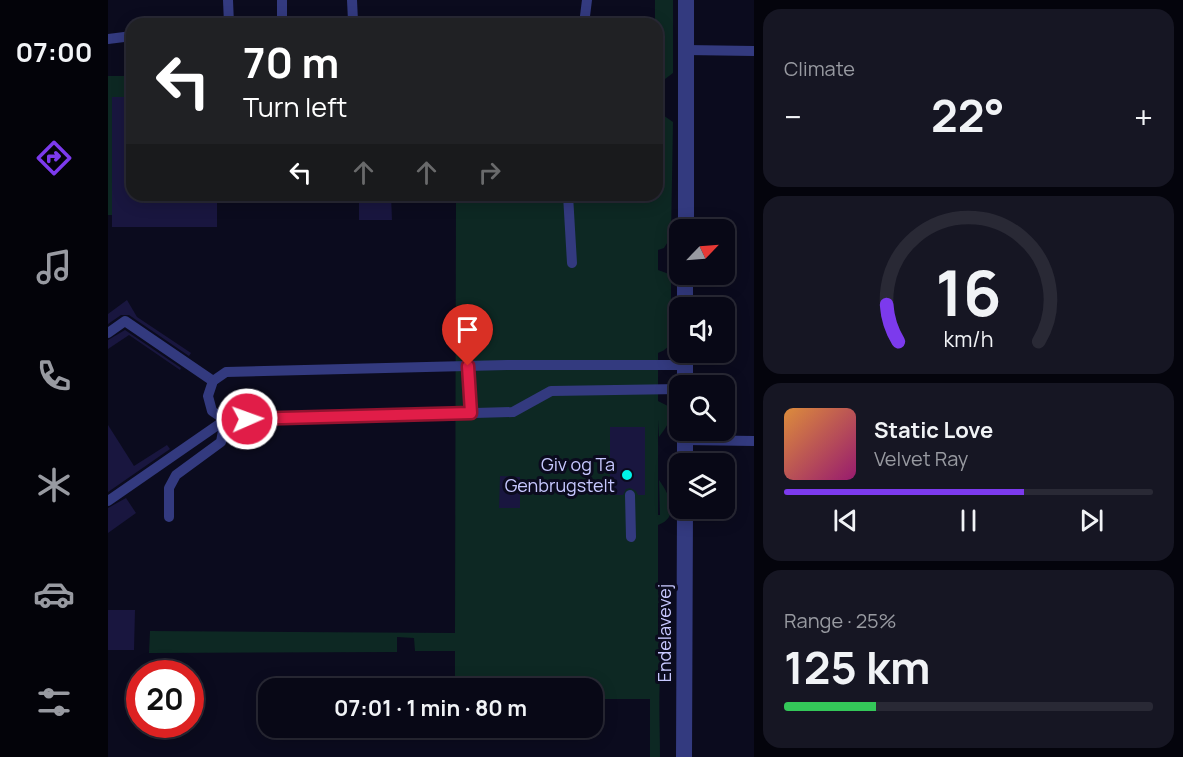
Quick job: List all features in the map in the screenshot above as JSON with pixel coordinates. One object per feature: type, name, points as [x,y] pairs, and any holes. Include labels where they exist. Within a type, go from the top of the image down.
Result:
[{"type":"street","points":[[686,0],[686,219]]},
{"type":"street","name":"Endelavevej","points":[[684,757],[685,519]]},
{"type":"lane","points":[[228,0],[229,18]]},
{"type":"lane","points":[[282,0],[282,18]]},
{"type":"lane","points":[[352,0],[353,18]]},
{"type":"lane","points":[[585,18],[587,0]]},
{"type":"lane","points":[[108,39],[126,37]]},
{"type":"lane","points":[[687,50],[754,51]]},
{"type":"lane","points":[[568,201],[572,263]]},
{"type":"lane","points":[[108,333],[125,321],[213,381]]},
{"type":"lane","points":[[225,420],[212,411],[208,396],[213,381],[226,372],[669,360]]},
{"type":"lane","points":[[468,366],[471,413]]},
{"type":"lane","points":[[108,501],[225,420],[513,412],[551,392],[669,389]]},
{"type":"lane","points":[[169,517],[170,488],[176,474],[221,442],[225,420]]},
{"type":"lane","points":[[735,439],[754,441]]},
{"type":"lane","points":[[630,495],[631,537]]},
{"type":"green space","points":[[655,0],[673,0],[673,73],[663,80],[663,18],[655,18]]},
{"type":"green space","points":[[108,76],[126,76],[126,97],[112,97],[112,215],[108,215]]},
{"type":"green space","points":[[663,115],[673,122],[669,240],[664,248],[658,250],[658,270],[669,274],[669,285],[671,285],[669,344],[667,348],[658,353],[658,401],[668,406],[669,410],[667,426],[659,437],[658,420],[658,515],[660,515],[659,480],[669,498],[669,517],[658,525],[658,592],[665,593],[665,598],[658,603],[658,636],[662,637],[664,648],[660,688],[660,757],[650,757],[650,699],[603,699],[603,678],[455,678],[455,651],[415,651],[414,638],[397,637],[397,652],[149,653],[150,631],[455,633],[456,201],[663,201]]},
{"type":"building","points":[[112,97],[126,97],[126,201],[217,201],[217,227],[112,227]]},
{"type":"building","points":[[359,201],[391,201],[392,220],[359,220]]},
{"type":"building","points":[[127,300],[137,317],[191,353],[189,356],[129,315],[121,315],[108,324],[108,314]]},
{"type":"building","points":[[125,330],[181,368],[180,370],[129,335],[108,349],[108,340]]},
{"type":"building","points":[[108,425],[134,466],[167,445],[170,449],[108,492]]},
{"type":"building","name":"Giv og Ta Genbrugstelt","points":[[610,427],[645,427],[645,495],[638,495],[630,488],[626,489],[623,495],[610,495]]},
{"type":"building","points":[[500,476],[520,477],[520,508],[499,508]]},
{"type":"building","points":[[126,498],[136,513],[108,533],[108,508]]},
{"type":"building","points":[[108,610],[135,610],[134,650],[108,650]]},
{"type":"place","name":"Giv og Ta Genbrugstelt","points":[[627,475]]},
{"type":"route","points":[[247,419],[471,413],[468,366]]}]
